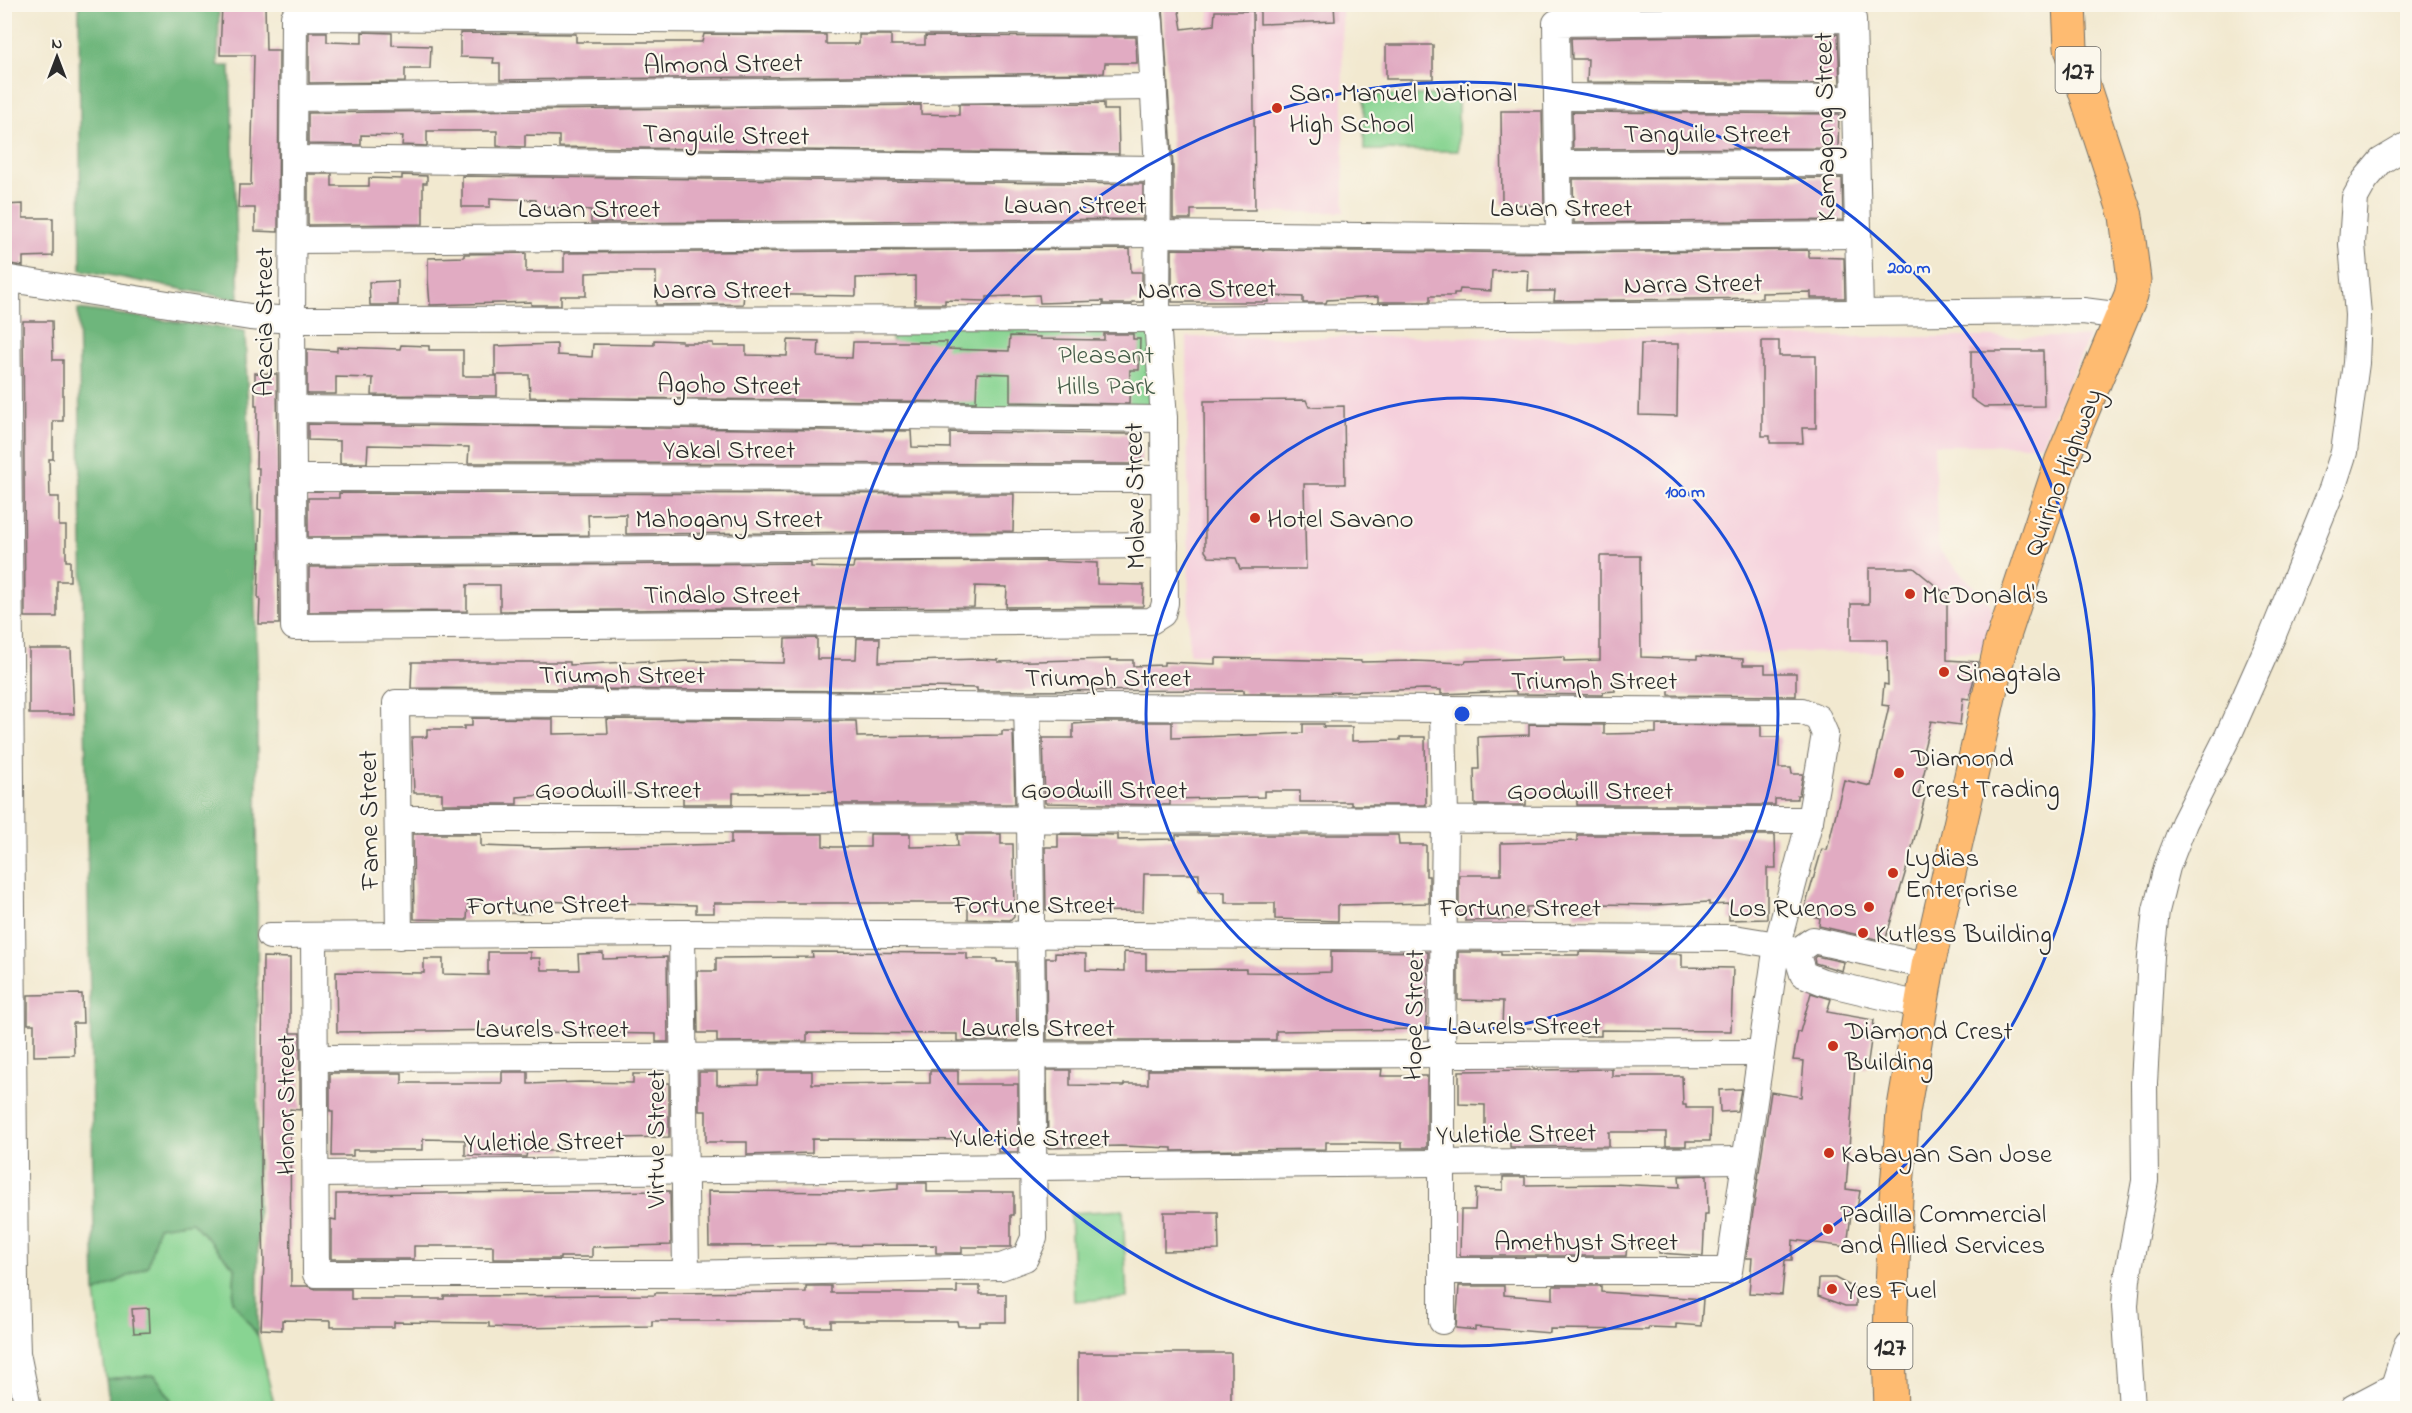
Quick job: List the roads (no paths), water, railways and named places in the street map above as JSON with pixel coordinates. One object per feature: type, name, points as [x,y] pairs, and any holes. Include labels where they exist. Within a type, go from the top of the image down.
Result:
[{"type":"main road","name":"Quirino Highway","points":[[1891,1408],[1889,1353],[1896,1199],[1903,1113],[1928,966],[2000,648],[2062,460],[2132,295],[2134,280],[2130,234],[2116,181],[2071,48],[2069,4]]},
{"type":"street","name":"Acacia Street","points":[[294,627],[292,320],[294,17],[1149,13]]},
{"type":"street","name":"Molave Street","points":[[1149,13],[1158,169],[1157,319],[1164,419],[1165,545],[1165,603],[1162,614],[1151,621]]},
{"type":"street","name":"Kamagong Street","points":[[1559,238],[1556,23],[1853,19],[1860,311]]},
{"type":"street","name":"Almond Street","points":[[294,98],[1154,87]]},
{"type":"street","points":[[1557,97],[1855,99]]},
{"type":"street","points":[[2132,1408],[2125,1306],[2127,1279],[2145,1181],[2144,1083],[2151,956],[2156,911],[2167,867],[2184,823],[2228,735],[2272,637],[2332,489],[2344,452],[2356,363],[2358,315],[2352,244],[2355,198],[2365,180],[2381,161],[2408,145]]},
{"type":"street","name":"Tanguile Street","points":[[293,159],[1158,169]]},
{"type":"street","name":"Tanguile Street","points":[[1558,164],[1856,163]]},
{"type":"street","name":"Lauan Street","points":[[293,240],[1157,234],[1559,238],[1857,236]]},
{"type":"street","name":"Narra Street","points":[[6,278],[250,317],[292,320],[1157,319],[1860,311],[2083,311],[2123,316]]},
{"type":"street","points":[[6,278],[10,1287],[19,1399]]},
{"type":"street","name":"Agoho Street","points":[[293,409],[1164,419]]},
{"type":"street","name":"Yakal Street","points":[[293,478],[1164,479]]},
{"type":"street","name":"Mahogany Street","points":[[294,552],[1165,545]]},
{"type":"street","name":"Tindalo Street","points":[[294,627],[1151,621]]},
{"type":"street","name":"Triumph Street","points":[[396,703],[1802,711],[1818,718],[1825,734],[1810,820]]},
{"type":"street","name":"Fame Street","points":[[396,703],[399,936]]},
{"type":"street","points":[[686,1274],[1001,1267],[1025,1258],[1034,1238],[1027,707]]},
{"type":"street","name":"Hope Street","points":[[1442,1321],[1445,819],[1443,709]]},
{"type":"street","name":"Goodwill Street","points":[[398,819],[1810,820]]},
{"type":"street","points":[[1745,1160],[1761,1053],[1786,949],[1810,820]]},
{"type":"street","name":"Fortune Street","points":[[270,936],[682,933],[1734,938],[1786,949]]},
{"type":"street","name":"Virtue Street","points":[[682,933],[686,1274]]},
{"type":"street","name":"Honor Street","points":[[314,936],[316,1274],[686,1274]]},
{"type":"street","points":[[1786,949],[1813,940],[1928,966]]},
{"type":"street","points":[[1786,949],[1803,974],[1920,1005]]},
{"type":"street","name":"Laurels Street","points":[[315,1059],[1761,1053]]},
{"type":"street","name":"Yuletide Street","points":[[316,1174],[1745,1160]]},
{"type":"street","name":"Amethyst Street","points":[[1442,1270],[1729,1270],[1745,1160]]},
{"type":"street","points":[[2353,1408],[2402,1391],[2408,1342]]},
{"type":"place","name":"San Manuel National High School","points":[[1277,108]]},
{"type":"place","name":"Hotel Savano","points":[[1255,518]]},
{"type":"place","name":"McDonald's","points":[[1910,594]]},
{"type":"place","name":"Sinagtala","points":[[1944,672]]},
{"type":"place","name":"Diamond Crest Trading","points":[[1899,773]]},
{"type":"place","name":"Lydias Enterprise","points":[[1893,873]]},
{"type":"place","name":"Los Ruenos","points":[[1869,907]]},
{"type":"place","name":"Kutless Building","points":[[1863,933]]},
{"type":"place","name":"Diamond Crest Building","points":[[1833,1046]]},
{"type":"place","name":"Kabayan San Jose","points":[[1829,1153]]},
{"type":"place","name":"Padilla Commercial and Allied Services","points":[[1828,1229]]},
{"type":"place","name":"Yes Fuel","points":[[1832,1289]]},
{"type":"park label","name":"Pleasant Hills Park","points":[[1106,370]]}]
